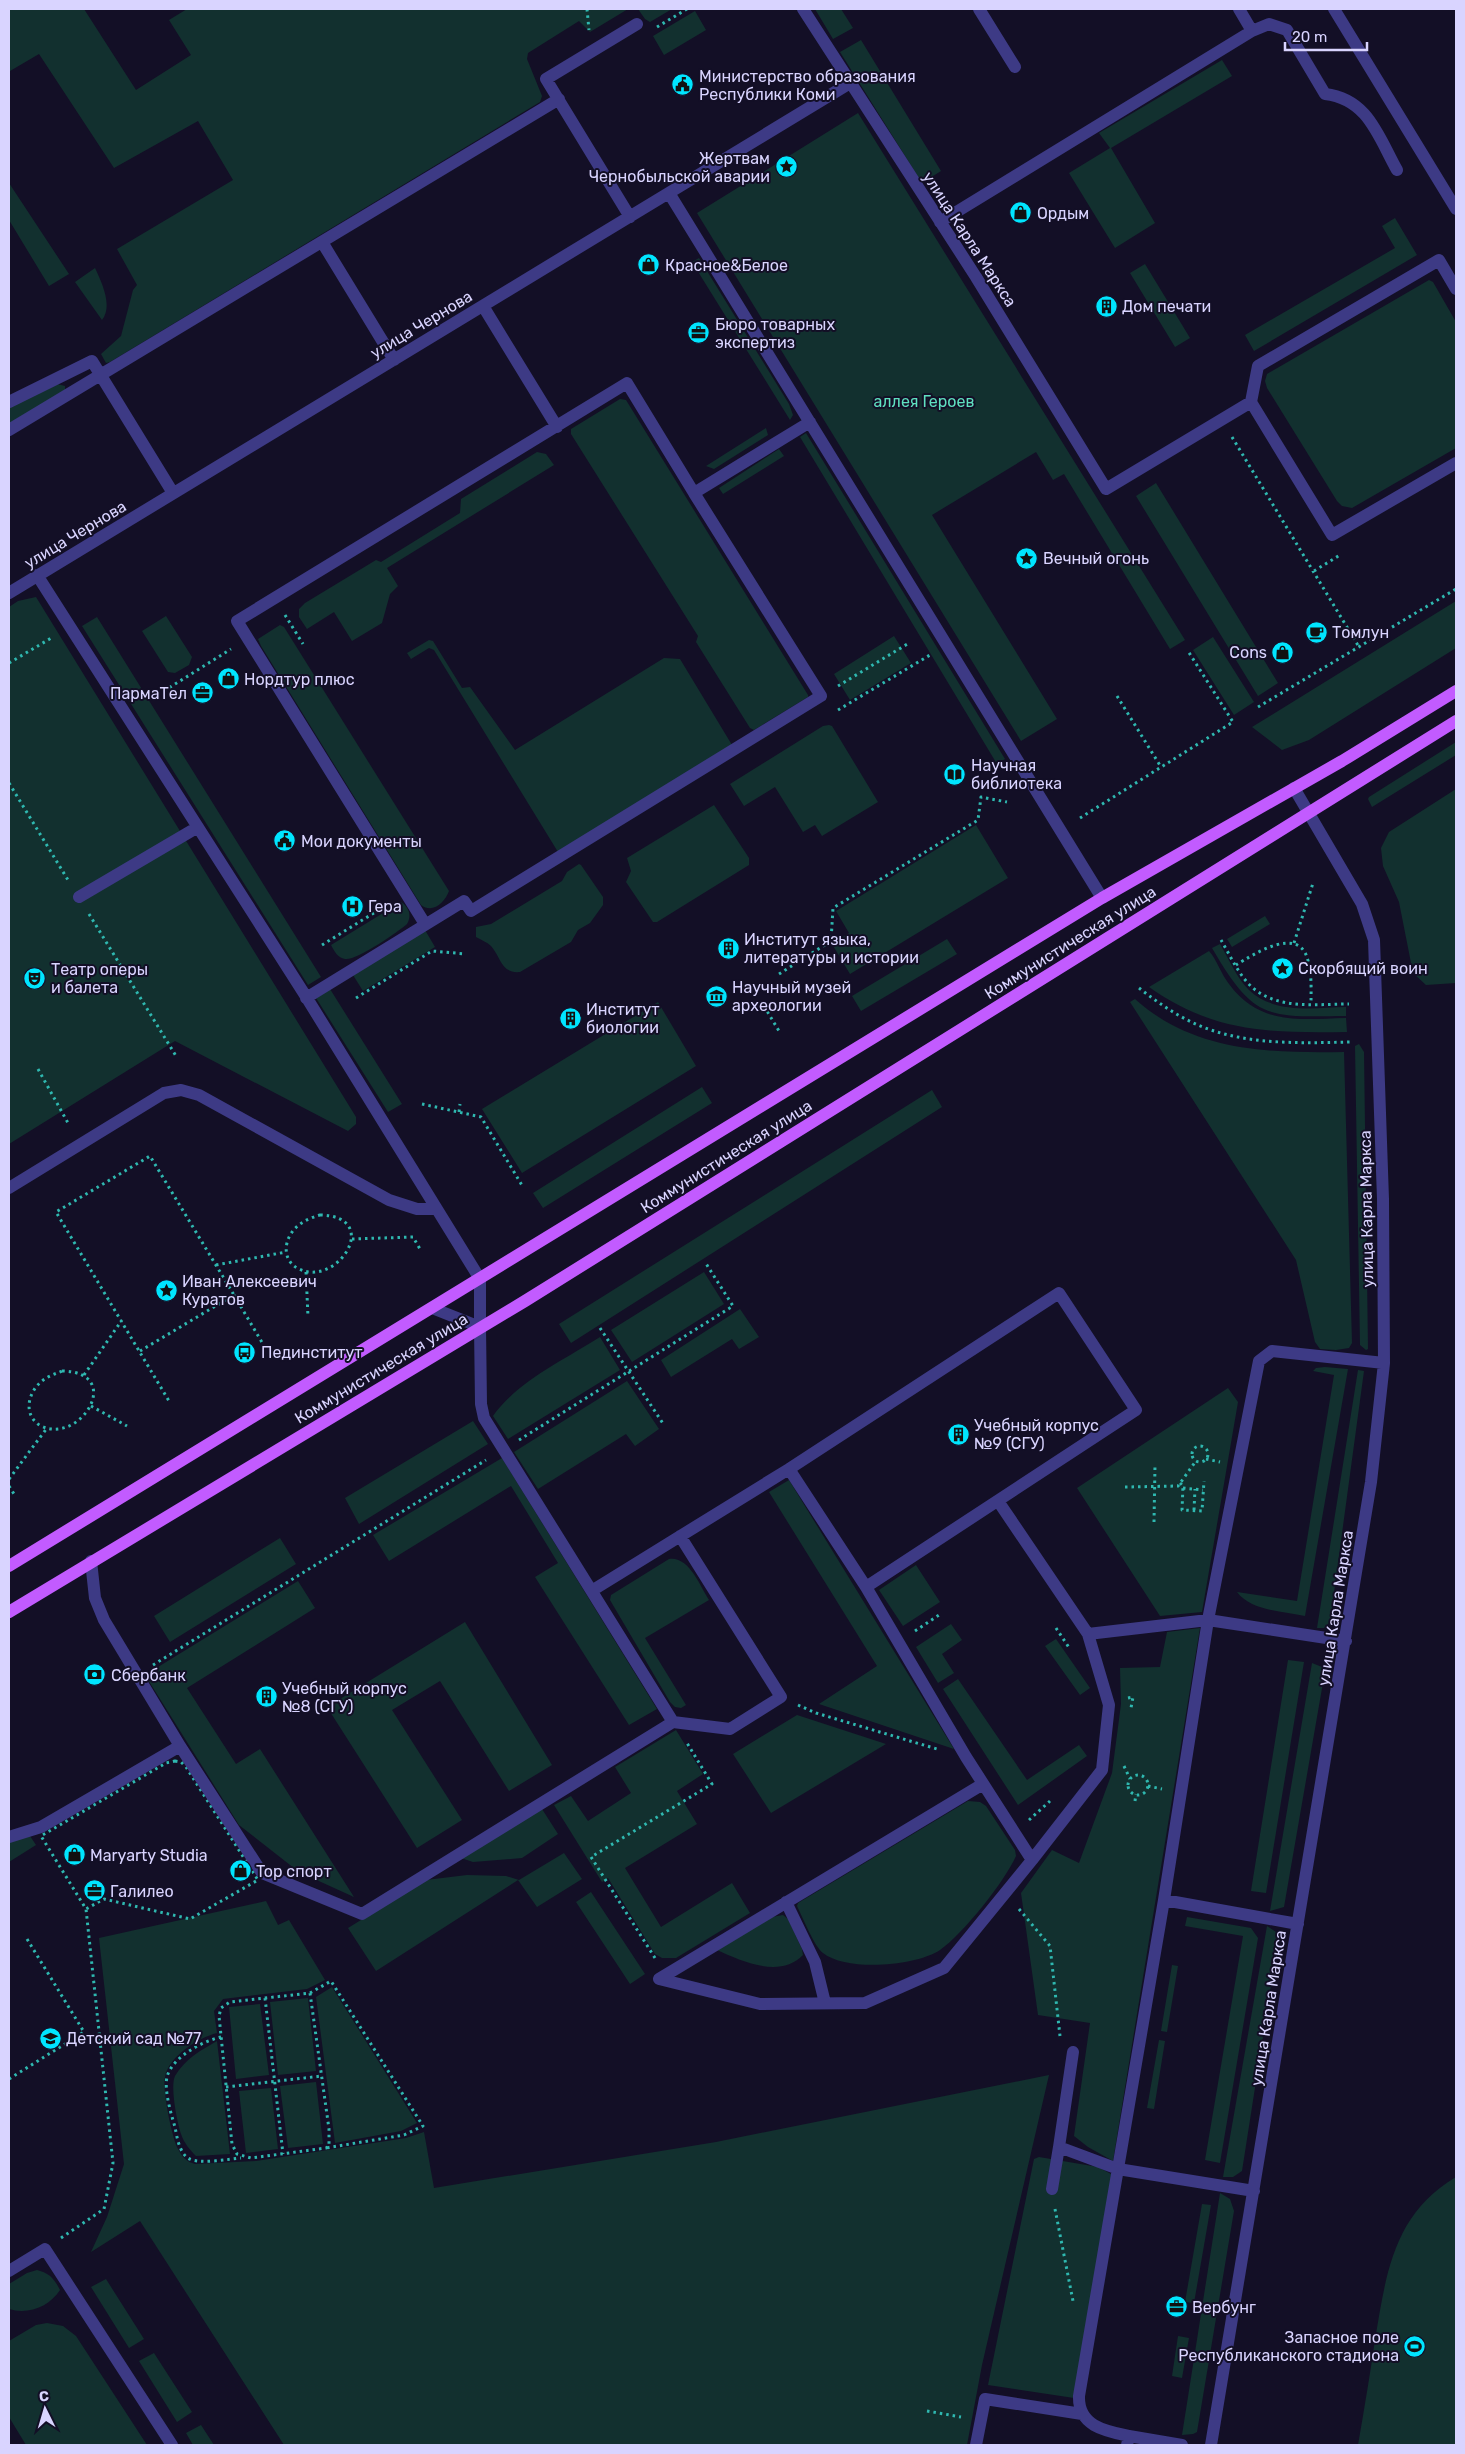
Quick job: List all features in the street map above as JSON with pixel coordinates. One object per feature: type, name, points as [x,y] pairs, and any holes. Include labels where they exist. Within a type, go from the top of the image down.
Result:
[{"type":"main road","name":"Коммунистическая улица","points":[[9,1566],[1102,898],[1294,788],[1456,691]]},
{"type":"main road","name":"Коммунистическая улица","points":[[9,1612],[480,1327],[1456,721]]},
{"type":"street","name":"улица Карла Маркса","points":[[803,9],[940,222],[1106,489],[1251,402]]},
{"type":"street","points":[[979,9],[1015,67]]},
{"type":"street","points":[[1239,9],[1252,31]]},
{"type":"street","points":[[1334,9],[1456,209]]},
{"type":"street","points":[[630,217],[546,79],[637,24]]},
{"type":"street","points":[[940,222],[1252,31],[1269,24],[1287,30],[1325,94],[1339,96],[1358,106],[1370,121],[1397,170]]},
{"type":"street","name":"улица Чернова","points":[[9,593],[850,83]]},
{"type":"street","points":[[9,430],[559,99]]},
{"type":"street","points":[[669,193],[1102,898]]},
{"type":"street","points":[[322,242],[394,360]]},
{"type":"street","points":[[1456,289],[1439,260],[1258,366],[1251,402],[1332,535],[1456,463]]},
{"type":"street","points":[[483,306],[557,427]]},
{"type":"street","points":[[9,402],[92,360],[173,493]]},
{"type":"street","points":[[306,998],[464,901],[471,911],[820,696],[627,384],[237,621],[425,924]]},
{"type":"street","points":[[694,493],[810,422]]},
{"type":"street","points":[[38,575],[306,998],[480,1279],[481,1404],[484,1418],[593,1590],[673,1722]]},
{"type":"street","name":"улица Карла Маркса","points":[[1211,2445],[1346,1641],[1371,1482],[1384,1363],[1383,1198],[1374,940],[1362,904],[1294,788]]},
{"type":"street","points":[[79,897],[198,827]]},
{"type":"street","points":[[9,1188],[164,1094],[181,1090],[199,1096],[389,1200],[417,1209],[436,1210]]},
{"type":"street","points":[[593,1590],[789,1469],[1059,1293],[1136,1410],[866,1587]]},
{"type":"street","points":[[432,1308],[480,1327]]},
{"type":"street","points":[[1182,2445],[1128,2441],[1096,2428],[1082,2414],[1079,2402],[1164,1900],[1208,1620],[1259,1361],[1272,1351],[1384,1363]]},
{"type":"street","points":[[789,1469],[866,1587],[966,1757],[1032,1860]]},
{"type":"street","points":[[983,1784],[659,1978],[760,2004],[865,2003],[944,1968],[1102,1770],[1109,1705],[1088,1634],[998,1501]]},
{"type":"street","points":[[91,1561],[95,1598],[104,1620],[180,1746],[262,1874],[362,1914],[673,1722],[730,1729],[781,1697],[680,1536]]},
{"type":"street","points":[[1088,1634],[1208,1620],[1346,1641]]},
{"type":"street","points":[[9,1837],[41,1827],[180,1746]]},
{"type":"street","points":[[1164,1900],[1298,1924]]},
{"type":"street","points":[[786,1902],[815,1962],[825,2003]]},
{"type":"street","points":[[1052,2189],[1073,2052]]},
{"type":"street","points":[[1059,2147],[1118,2169],[1254,2191]]},
{"type":"street","points":[[9,2271],[45,2249],[172,2445]]},
{"type":"street","points":[[976,2445],[985,2399],[1082,2414]]},
{"type":"path","points":[[1237,445],[1359,646]]},
{"type":"path","points":[[1258,707],[1456,589]]},
{"type":"path","points":[[274,599],[303,644]]},
{"type":"path","points":[[9,663],[56,635]]},
{"type":"path","points":[[164,691],[247,639]]},
{"type":"path","points":[[820,696],[909,642]]},
{"type":"path","points":[[838,710],[947,646]]},
{"type":"path","points":[[1080,818],[1233,722],[1188,651]]},
{"type":"path","points":[[1117,696],[1161,767]]},
{"type":"path","points":[[9,783],[176,1056]]},
{"type":"path","points":[[779,974],[830,942],[833,908],[978,820],[982,797],[1007,802]]},
{"type":"path","points":[[1294,943],[1313,883]]},
{"type":"path","points":[[322,945],[405,893]]},
{"type":"path","points":[[1221,940],[1252,987],[1266,997],[1295,1004],[1348,1004]]},
{"type":"path","points":[[1236,965],[1266,947],[1294,943],[1303,949],[1308,959],[1311,1004]]},
{"type":"path","points":[[356,998],[432,952],[466,954]]},
{"type":"path","points":[[1139,988],[1171,1012],[1211,1030],[1258,1040],[1304,1044],[1351,1042]]},
{"type":"path","points":[[764,1006],[779,1031]]},
{"type":"path","points":[[38,1069],[68,1123]]},
{"type":"path","points":[[422,1104],[480,1117],[523,1187]]},
{"type":"path","points":[[459,1112],[460,1104]]},
{"type":"path","points":[[169,1401],[56,1212],[150,1156],[263,1344]]},
{"type":"path","points":[[320,1215],[340,1217],[351,1231],[352,1240],[344,1255],[336,1264],[326,1269],[306,1272],[291,1264],[286,1252],[287,1241],[292,1232],[299,1225],[320,1215]]},
{"type":"path","points":[[352,1240],[413,1237],[420,1249]]},
{"type":"path","points":[[216,1265],[286,1252]]},
{"type":"path","points":[[137,1675],[733,1306],[705,1262]]},
{"type":"path","points":[[306,1272],[308,1317]]},
{"type":"path","points":[[140,1351],[234,1295]]},
{"type":"path","points":[[84,1376],[122,1320]]},
{"type":"path","points":[[600,1328],[664,1425]]},
{"type":"path","points":[[62,1371],[72,1371],[84,1376],[94,1387],[91,1406],[78,1421],[68,1426],[47,1428],[34,1421],[29,1414],[30,1398],[34,1389],[41,1382],[62,1371]]},
{"type":"path","points":[[91,1406],[127,1426]]},
{"type":"path","points":[[9,1479],[47,1428]]},
{"type":"path","points":[[1196,1461],[1192,1452],[1194,1448],[1199,1446],[1207,1451],[1206,1459]]},
{"type":"path","points":[[1196,1461],[1202,1462],[1206,1459],[1217,1461]]},
{"type":"path","points":[[1125,1487],[1178,1486],[1196,1461]]},
{"type":"path","points":[[1154,1522],[1155,1465]]},
{"type":"path","points":[[1184,1488],[1182,1510],[1202,1511],[1204,1481]]},
{"type":"path","points":[[1180,1484],[1184,1488],[1203,1490]]},
{"type":"path","points":[[9,1486],[14,1494]]},
{"type":"path","points":[[1194,1510],[1195,1489]]},
{"type":"path","points":[[912,1633],[942,1613]]},
{"type":"path","points":[[1056,1628],[1071,1650]]},
{"type":"path","points":[[781,1697],[816,1713],[966,1757]]},
{"type":"path","points":[[658,1962],[591,1857],[712,1784],[673,1722]]},
{"type":"path","points":[[45,2249],[104,2209],[113,2163],[86,1909],[41,1836],[166,1763],[181,1762],[258,1880],[190,1919],[104,1899],[86,1909]]},
{"type":"path","points":[[1133,1776],[1142,1776],[1148,1782],[1147,1789],[1143,1794],[1136,1794],[1129,1788],[1129,1782],[1133,1776]]},
{"type":"path","points":[[1135,1801],[1136,1794]]},
{"type":"path","points":[[1026,1823],[1055,1796]]},
{"type":"path","points":[[1004,1892],[1050,1946],[1061,2044]]},
{"type":"path","points":[[9,2079],[84,2032],[27,1939]]},
{"type":"path","points":[[221,2037],[209,2040],[195,2048],[175,2063],[167,2077],[169,2105],[180,2147],[186,2157],[194,2161],[284,2154],[326,2148],[404,2135],[423,2126],[331,1981],[310,1993],[224,2004],[218,2016],[221,2037],[232,2144],[237,2154],[243,2157]]},
{"type":"path","points":[[310,1993],[329,2129],[329,2146],[326,2148]]},
{"type":"path","points":[[266,1998],[284,2154]]},
{"type":"path","points":[[226,2087],[322,2076]]},
{"type":"path","points":[[1052,2189],[1076,2308]]},
{"type":"path","points":[[927,2411],[981,2420]]},
{"type":"green space","points":[[9,9],[84,9],[136,90],[191,55],[169,20],[187,9],[628,9],[590,32],[579,21],[528,53],[527,59],[542,96],[540,102],[106,363],[101,354],[121,336],[133,290],[137,285],[117,249],[233,180],[198,121],[114,168],[39,54],[10,71]]},
{"type":"green space","points":[[638,9],[672,9],[650,22],[645,19]]},
{"type":"green space","points":[[815,9],[841,9],[853,28],[833,39]]},
{"type":"green space","points":[[695,11],[706,30],[664,55],[653,36]]},
{"type":"green space","points":[[861,40],[941,171],[922,183],[840,52]]},
{"type":"green space","points":[[1222,60],[1232,76],[1111,148],[1155,223],[1115,248],[1069,173],[1110,148],[1099,133]]},
{"type":"green space","name":"аллея Героев","points":[[858,113],[1185,640],[1170,649],[1064,474],[1053,480],[1036,452],[932,515],[1057,719],[1021,741],[697,213]]},
{"type":"green space","points":[[9,183],[69,274],[49,286],[9,220]]},
{"type":"green space","points":[[1395,218],[1417,255],[1254,351],[1245,335],[1395,248],[1382,226]]},
{"type":"green space","points":[[699,258],[789,404],[793,415],[790,420],[692,262]]},
{"type":"green space","points":[[1145,264],[1190,338],[1175,347],[1130,273]]},
{"type":"green space","points":[[95,268],[103,287],[107,308],[102,320],[75,282]]},
{"type":"green space","points":[[1429,280],[1433,282],[1456,322],[1456,448],[1352,508],[1342,506],[1337,501],[1267,388],[1265,381],[1267,374]]},
{"type":"green space","points":[[57,384],[65,386],[65,390],[9,424],[9,408]]},
{"type":"green space","points":[[620,399],[626,400],[808,695],[808,697],[754,730],[750,728],[696,642],[698,636],[571,434],[571,429]]},
{"type":"green space","points":[[766,428],[768,435],[714,469],[706,466]]},
{"type":"green space","points":[[806,433],[1005,759],[997,764],[800,437]]},
{"type":"green space","points":[[779,449],[784,456],[723,494],[719,488]]},
{"type":"green space","points":[[537,452],[546,454],[554,465],[387,568],[398,586],[390,594],[382,623],[352,641],[334,612],[307,629],[299,617],[299,609],[305,603],[376,560],[381,562],[460,513],[461,499]]},
{"type":"green space","points":[[1156,483],[1278,683],[1258,696],[1136,496]]},
{"type":"green space","points":[[36,597],[356,1117],[356,1124],[348,1131],[175,1041],[9,1144],[9,607],[18,601]]},
{"type":"green space","points":[[1456,601],[1456,648],[1309,740],[1282,750],[1252,727]]},
{"type":"green space","points":[[166,616],[192,657],[189,665],[175,673],[168,672],[142,631]]},
{"type":"green space","points":[[97,617],[321,977],[308,985],[82,626]]},
{"type":"green space","points":[[280,625],[284,627],[449,891],[445,899],[438,906],[430,908],[421,905],[261,646],[258,639]]},
{"type":"green space","points":[[894,636],[911,663],[850,700],[834,674]]},
{"type":"green space","points":[[1213,637],[1254,702],[1234,715],[1193,650]]},
{"type":"green space","points":[[429,640],[433,641],[462,688],[470,687],[515,750],[664,658],[680,659],[732,745],[558,852],[434,650],[429,648],[411,659],[407,653]]},
{"type":"green space","points":[[823,726],[832,726],[878,802],[822,836],[815,825],[803,832],[775,787],[744,806],[730,784]]},
{"type":"green space","points":[[1456,742],[1456,755],[1372,807],[1368,799],[1369,797]]},
{"type":"green space","points":[[1456,789],[1456,983],[1426,985],[1413,973],[1399,902],[1383,866],[1381,848],[1389,832]]},
{"type":"green space","points":[[714,805],[749,858],[749,865],[657,922],[653,922],[626,882],[631,871],[627,858]]},
{"type":"green space","points":[[976,825],[1008,878],[850,974],[832,944],[849,933],[836,911]]},
{"type":"green space","points":[[579,864],[603,897],[603,905],[590,923],[578,930],[571,942],[520,972],[514,972],[505,968],[491,946],[476,937],[476,927],[491,924],[562,881],[567,872]]},
{"type":"green space","points":[[401,902],[409,912],[409,921],[402,928],[358,956],[345,959],[336,954],[331,945]]},
{"type":"green space","points":[[1265,916],[1270,924],[1232,947],[1227,939]]},
{"type":"green space","points":[[425,930],[435,947],[363,991],[353,975]]},
{"type":"green space","points":[[947,939],[957,954],[861,1011],[852,996]]},
{"type":"green space","points":[[1220,944],[1240,979],[1259,998],[1270,1003],[1294,1008],[1346,1007],[1346,1016],[1297,1016],[1280,1014],[1265,1009],[1252,1001],[1239,989],[1227,972],[1212,948]]},
{"type":"green space","points":[[1209,951],[1229,984],[1241,998],[1254,1007],[1282,1017],[1297,1019],[1346,1018],[1347,1032],[1293,1032],[1244,1027],[1220,1022],[1197,1014],[1149,987]]},
{"type":"green space","points":[[330,989],[402,1104],[388,1112],[316,998]]},
{"type":"green space","points":[[1135,999],[1158,1017],[1182,1030],[1234,1046],[1288,1052],[1344,1052],[1352,1343],[1349,1348],[1336,1350],[1320,1349],[1315,1342],[1296,1260],[1130,1002]]},
{"type":"green space","points":[[658,1002],[696,1066],[522,1173],[482,1109]]},
{"type":"green space","points":[[1359,1044],[1364,1052],[1368,1349],[1366,1350],[1360,1345],[1355,1046]]},
{"type":"green space","points":[[702,1087],[712,1103],[543,1208],[533,1193]]},
{"type":"green space","points":[[932,1090],[942,1107],[571,1343],[559,1324]]},
{"type":"green space","points":[[704,1272],[724,1304],[632,1362],[611,1330]]},
{"type":"green space","points":[[740,1309],[759,1337],[739,1349],[732,1339],[671,1377],[661,1360]]},
{"type":"green space","points":[[600,1337],[620,1370],[508,1439],[493,1416],[503,1404],[515,1392],[542,1372]]},
{"type":"green space","points":[[1316,1368],[1348,1369],[1305,1616],[1259,1607],[1250,1603],[1237,1592],[1297,1601],[1334,1375],[1313,1371]]},
{"type":"green space","points":[[1358,1370],[1364,1371],[1330,1622],[1324,1628],[1317,1628]]},
{"type":"green space","points":[[627,1381],[659,1429],[635,1446],[626,1434],[538,1489],[514,1452]]},
{"type":"green space","points":[[1228,1388],[1238,1402],[1202,1612],[1160,1616],[1077,1488]]},
{"type":"green space","points":[[473,1421],[488,1444],[359,1524],[345,1498]]},
{"type":"green space","points":[[502,1458],[657,1709],[629,1725],[535,1577],[558,1563],[511,1486],[389,1561],[373,1535]]},
{"type":"green space","points":[[789,1480],[954,1749],[819,1704],[877,1666],[769,1492]]},
{"type":"green space","points":[[280,1538],[296,1564],[170,1642],[154,1616]]},
{"type":"green space","points":[[669,1559],[676,1559],[688,1567],[709,1600],[645,1638],[686,1705],[681,1708],[675,1707],[670,1702],[610,1600],[611,1595]]},
{"type":"green space","points":[[916,1565],[940,1602],[903,1626],[879,1590]]},
{"type":"green space","points":[[298,1581],[315,1608],[187,1688],[236,1764],[260,1749],[354,1897],[299,1872],[239,1825],[145,1675]]},
{"type":"green space","points":[[465,1622],[552,1765],[509,1791],[440,1681],[392,1710],[462,1820],[417,1848],[327,1707]]},
{"type":"green space","points":[[951,1624],[962,1640],[942,1654],[954,1673],[938,1683],[916,1647]]},
{"type":"green space","points":[[1200,1628],[1113,2161],[1088,2147],[1074,2136],[1090,2023],[1038,2015],[1021,1893],[1052,1850],[1079,1863],[1112,1773],[1121,1704],[1120,1668],[1160,1667],[1167,1632]]},
{"type":"green space","points":[[1056,1639],[1090,1688],[1080,1695],[1045,1646]]},
{"type":"green space","points":[[1288,1660],[1304,1662],[1266,1893],[1251,1891]]},
{"type":"green space","points":[[1312,1663],[1322,1667],[1325,1671],[1284,1907],[1270,1911]]},
{"type":"green space","points":[[958,1679],[1027,1780],[1079,1745],[1087,1756],[1018,1805],[943,1689]]},
{"type":"green space","points":[[797,1715],[886,1744],[771,1813],[733,1754]]},
{"type":"green space","points":[[676,1730],[703,1774],[677,1791],[697,1824],[625,1868],[661,1927],[732,1883],[750,1913],[676,1958],[662,1958],[655,1954],[608,1878],[602,1882],[554,1805],[571,1796],[588,1821],[631,1793],[615,1767]]},
{"type":"green space","points":[[968,1801],[980,1802],[986,1806],[1015,1850],[1016,1856],[1011,1867],[993,1893],[960,1932],[940,1950],[929,1956],[899,1963],[864,1965],[848,1963],[823,1953],[809,1931],[797,1906],[798,1903]]},
{"type":"green space","points":[[542,1809],[558,1834],[522,1858],[473,1862],[461,1858]]},
{"type":"green space","points":[[30,1836],[36,1845],[9,1862],[9,1842]]},
{"type":"green space","points":[[564,1853],[582,1879],[537,1907],[518,1880],[376,1971],[348,1928],[426,1880],[467,1875],[506,1876],[519,1880]]},
{"type":"green space","points":[[591,1892],[645,1974],[630,1984],[576,1902]]},
{"type":"green space","points":[[266,1901],[278,1925],[289,1920],[325,1980],[307,1989],[223,1999],[214,2011],[217,2033],[201,2039],[185,2049],[172,2062],[164,2083],[170,2125],[183,2157],[195,2164],[256,2161],[406,2138],[424,2132],[434,2188],[716,2142],[1049,2075],[982,2365],[967,2445],[284,2445],[140,2221],[91,2252],[107,2217],[124,2164],[99,1938]]},
{"type":"green space","points":[[783,1915],[788,1919],[802,1949],[803,1955],[794,1962],[783,1966],[760,1966],[717,1950],[772,1917]]},
{"type":"green space","points":[[1187,1917],[1251,1928],[1258,1938],[1220,2163],[1205,2160],[1243,1936],[1185,1926]]},
{"type":"green space","points":[[1267,1926],[1279,1934],[1242,2171],[1233,2177],[1223,2177]]},
{"type":"green space","points":[[1172,1965],[1178,1966],[1167,2032],[1161,2031]]},
{"type":"green space","points":[[332,1987],[417,2123],[401,2131],[335,2143],[316,1997]]},
{"type":"green space","points":[[308,1998],[316,2071],[278,2075],[270,2002]]},
{"type":"green space","points":[[260,2004],[269,2075],[236,2079],[229,2007]]},
{"type":"green space","points":[[1159,2040],[1165,2041],[1154,2109],[1147,2108]]},
{"type":"green space","points":[[217,2041],[230,2154],[196,2156],[187,2146],[181,2134],[175,2104],[174,2081],[179,2070],[188,2060]]},
{"type":"green space","points":[[316,2082],[323,2144],[288,2148],[280,2086]]},
{"type":"green space","points":[[271,2088],[278,2149],[246,2153],[239,2091]]},
{"type":"green space","points":[[1039,2157],[1098,2167],[1111,2174],[1112,2180],[1074,2398],[988,2385],[1034,2159]]},
{"type":"green space","name":"Запасное поле Республиканского стадиона","points":[[1456,2177],[1456,2445],[1358,2445],[1383,2292],[1396,2248],[1418,2209],[1435,2192]]},
{"type":"green space","points":[[1220,2193],[1230,2199],[1234,2211],[1197,2432],[1182,2435]]},
{"type":"green space","points":[[1202,2204],[1211,2205],[1194,2303],[1185,2302]]},
{"type":"green space","points":[[37,2270],[51,2277],[60,2290],[50,2301],[38,2308],[23,2311],[9,2309],[9,2284],[27,2273]]},
{"type":"green space","points":[[106,2279],[144,2339],[129,2348],[91,2287]]},
{"type":"green space","points":[[47,2323],[63,2326],[76,2336],[147,2445],[26,2445],[9,2417],[9,2341],[36,2325]]},
{"type":"green space","points":[[1178,2336],[1189,2338],[1182,2378],[1172,2376]]},
{"type":"green space","points":[[154,2353],[192,2412],[177,2422],[139,2361]]},
{"type":"green space","points":[[201,2425],[214,2445],[193,2445],[186,2433]]},
{"type":"place","name":"Министерство образования Республики Коми","points":[[683,85]]},
{"type":"place","name":"Жертвам Чернобыльской аварии","points":[[786,167]]},
{"type":"place","name":"Ордым","points":[[1021,213]]},
{"type":"place","name":"Красное&Белое","points":[[649,265]]},
{"type":"place","name":"Дом печати","points":[[1106,306]]},
{"type":"place","name":"Бюро товарных экспертиз","points":[[699,333]]},
{"type":"place","name":"Вечный огонь","points":[[1027,558]]},
{"type":"place","name":"Томлун","points":[[1316,632]]},
{"type":"place","name":"Cons","points":[[1283,652]]},
{"type":"place","name":"Нордтур плюс","points":[[228,679]]},
{"type":"place","name":"ПармаТел","points":[[203,693]]},
{"type":"place","name":"Научная библиотека","points":[[955,774]]},
{"type":"place","name":"Мои документы","points":[[285,841]]},
{"type":"place","name":"Гера","points":[[352,906]]},
{"type":"place","name":"Институт языка, литературы и истории","points":[[728,948]]},
{"type":"place","name":"Скорбящий воин","points":[[1282,968]]},
{"type":"place","name":"Театр оперы и балета","points":[[35,978]]},
{"type":"place","name":"Научный музей археологии","points":[[716,996]]},
{"type":"place","name":"Институт биологии","points":[[570,1018]]},
{"type":"place","name":"Иван Алексеевич Куратов","points":[[166,1290]]},
{"type":"place","name":"Пединститут","points":[[245,1352]]},
{"type":"place","name":"Учебный корпус №9 (СГУ)","points":[[958,1434]]},
{"type":"place","name":"Сбербанк","points":[[95,1675]]},
{"type":"place","name":"Учебный корпус №8 (СГУ)","points":[[266,1697]]},
{"type":"place","name":"Maryarty Studia","points":[[74,1855]]},
{"type":"place","name":"Top спорт","points":[[240,1871]]},
{"type":"place","name":"Галилео","points":[[94,1891]]},
{"type":"place","name":"Детский сад №77","points":[[50,2038]]},
{"type":"place","name":"Вербунг","points":[[1176,2307]]},
{"type":"place","name":"Запасное поле Республиканского стадиона","points":[[1415,2346]]}]
